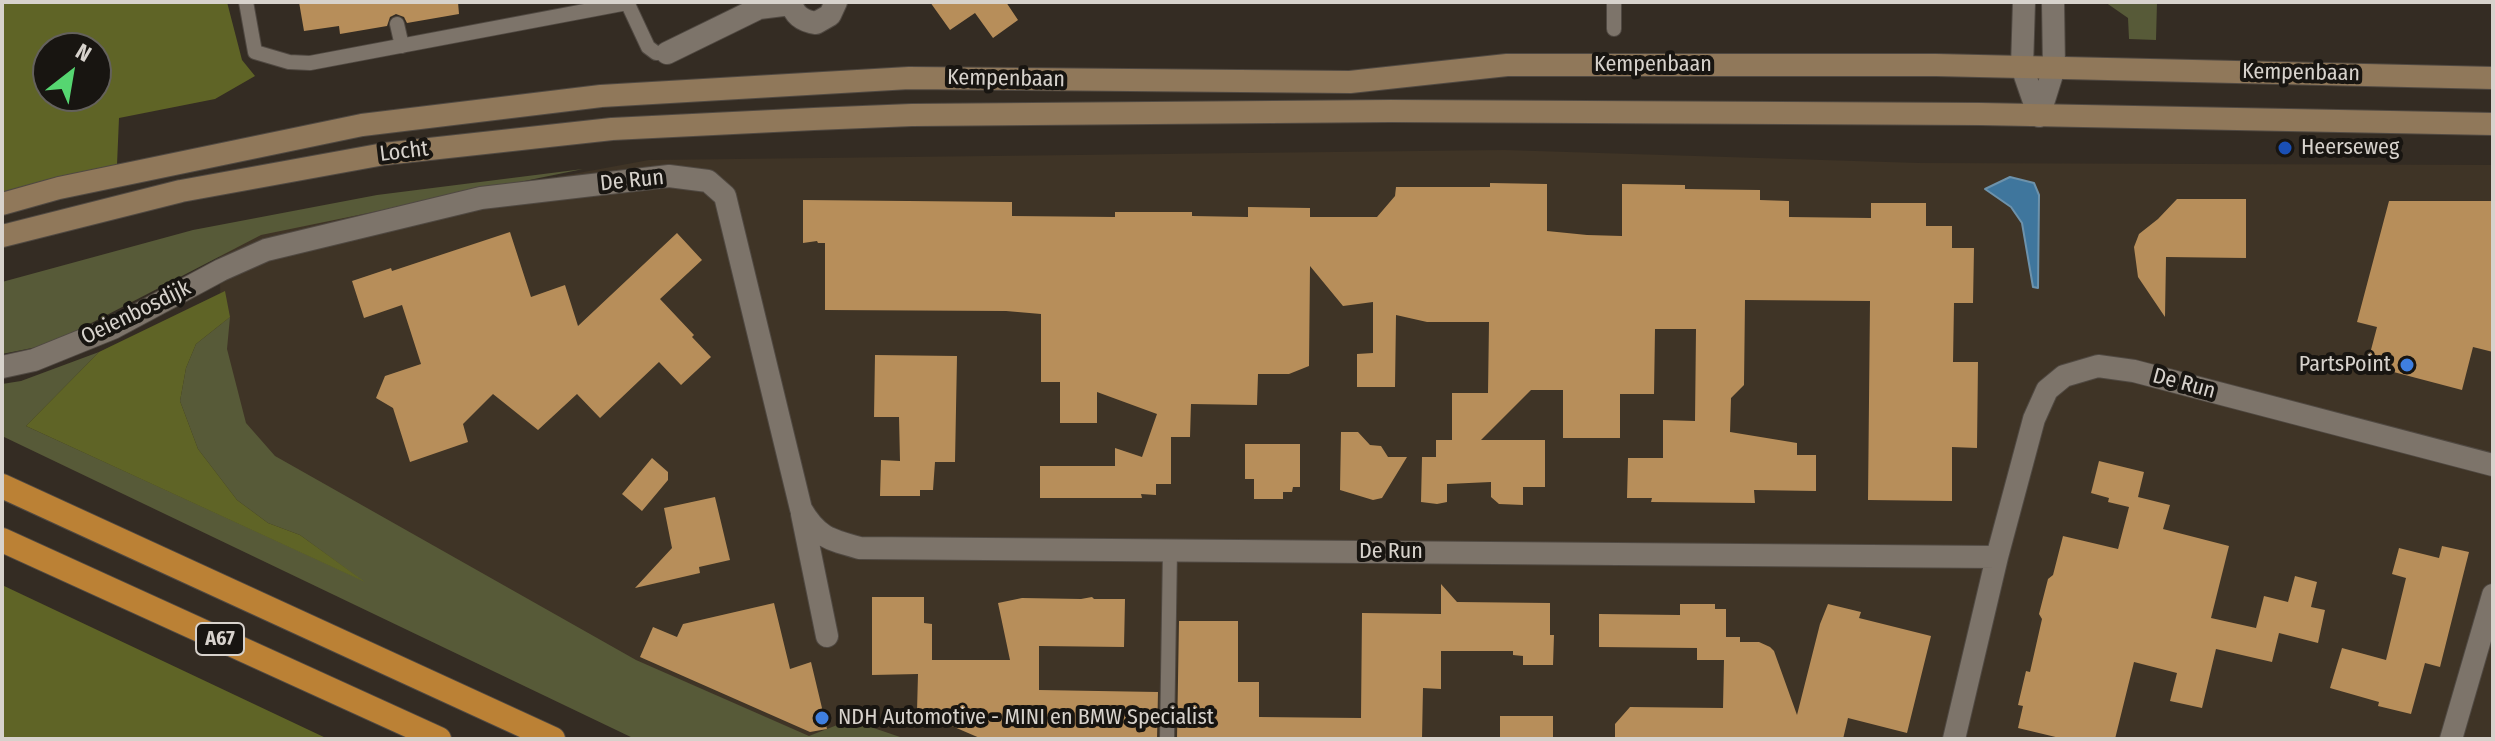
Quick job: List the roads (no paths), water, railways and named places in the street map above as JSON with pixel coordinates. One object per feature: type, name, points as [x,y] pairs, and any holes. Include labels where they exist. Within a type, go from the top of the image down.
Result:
[{"type":"highway","name":"A67","points":[[2,486],[553,739]]},
{"type":"highway","name":"A67","points":[[2,540],[439,739]]},
{"type":"main road","name":"Kempenbaan","points":[[813,83],[909,78],[1350,82],[1507,65],[2022,67],[2493,78]]},
{"type":"main road","name":"Locht","points":[[2,204],[59,188],[362,125],[601,96],[813,83]]},
{"type":"main road","name":"Kempenbaan","points":[[814,119],[912,115],[1391,111],[2039,116],[2493,124]]},
{"type":"main road","name":"Locht","points":[[2,236],[181,191],[384,154],[612,129],[814,119]]},
{"type":"street","points":[[667,53],[759,8],[791,3],[800,18],[816,23],[830,15],[836,2]]},
{"type":"street","points":[[2024,2],[2022,67],[2039,116]]},
{"type":"street","points":[[2039,116],[2054,68],[2053,2]]},
{"type":"street","name":"De Run","points":[[266,250],[481,198],[669,176],[708,181],[725,196],[801,509],[827,636]]},
{"type":"street","name":"Oeienbosdijk","points":[[2,367],[34,360],[113,328],[221,270],[266,250]]},
{"type":"street","name":"De Run","points":[[1954,739],[1997,557],[2034,419],[2047,390],[2064,376],[2098,366],[2134,371],[2493,465]]},
{"type":"street","name":"De Run","points":[[801,509],[811,525],[828,539],[860,548],[1997,557]]},
{"type":"street","points":[[2451,739],[2493,595]]},
{"type":"lane","points":[[246,2],[255,52],[289,62],[310,63],[627,3],[648,47],[656,53],[667,53]]},
{"type":"lane","points":[[1614,2],[1614,29]]},
{"type":"lane","points":[[397,24],[402,46]]},
{"type":"lane","points":[[1167,739],[1170,550]]},
{"type":"water","points":[[2010,177],[2034,183],[2039,195],[2038,288],[2033,287],[2022,223],[2011,207],[1985,189]]},
{"type":"place","name":"Heerseweg","points":[[2285,148]]},
{"type":"place","name":"PartsPoint","points":[[2407,365]]},
{"type":"place","name":"NDH Automotive - MINI en BMW Specialist","points":[[822,718]]}]
